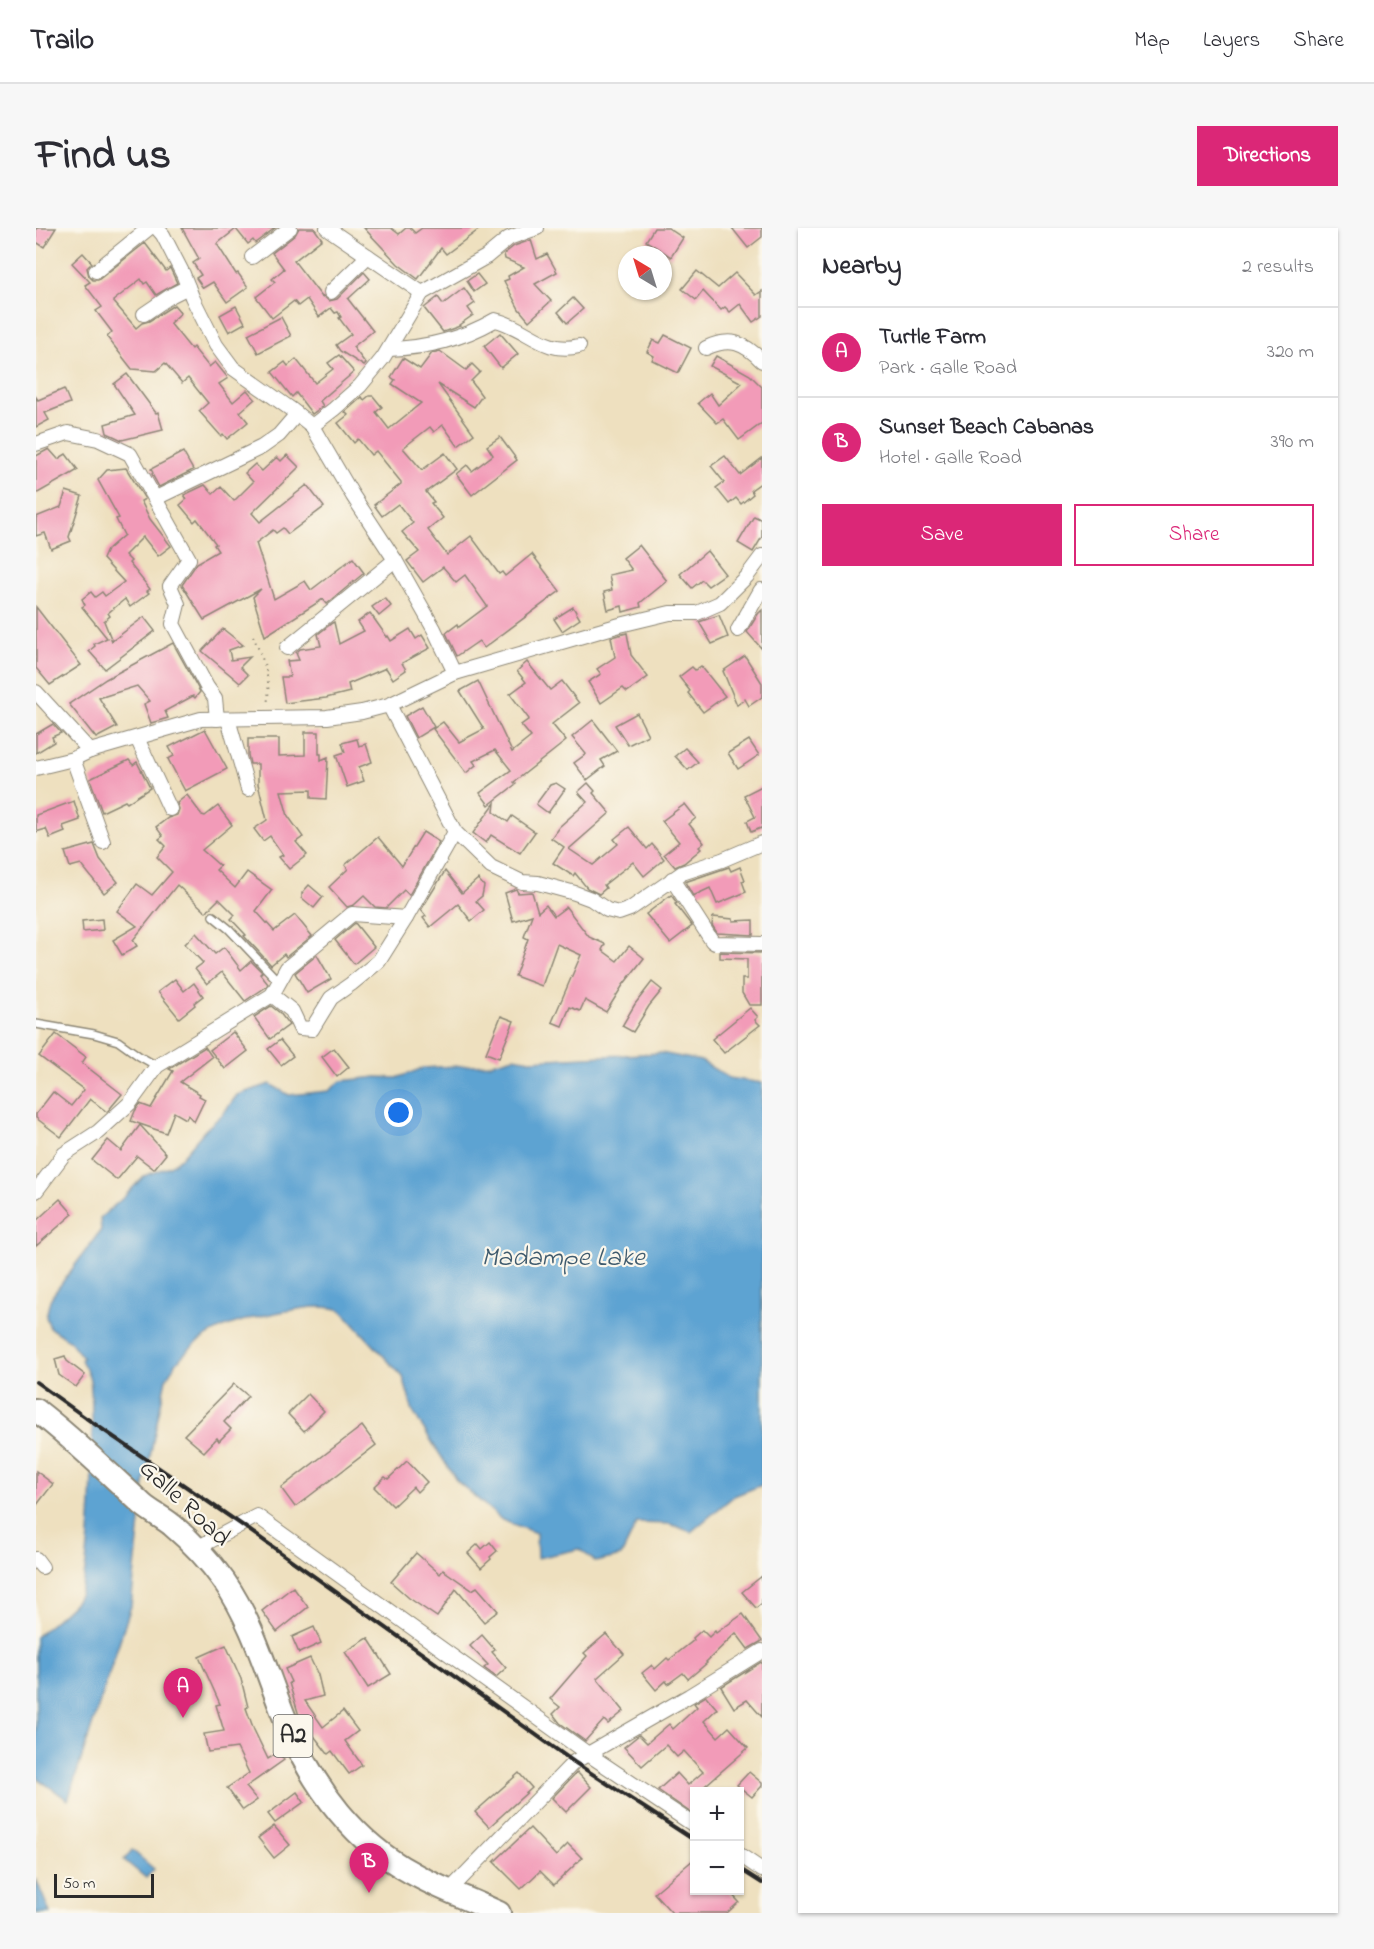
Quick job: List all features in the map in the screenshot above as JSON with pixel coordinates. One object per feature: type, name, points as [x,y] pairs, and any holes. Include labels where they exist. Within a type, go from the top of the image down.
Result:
[{"type":"highway","name":"Galle Road","points":[[36,1410],[68,1435],[144,1506],[170,1523],[196,1548],[224,1581],[246,1617],[290,1731],[320,1786],[341,1815],[370,1845],[411,1872],[499,1913]]},
{"type":"street","points":[[96,271],[149,228]]},
{"type":"street","points":[[157,228],[168,245],[216,345],[233,368],[312,426],[353,496],[395,560],[434,629],[455,673]]},
{"type":"street","points":[[252,257],[290,228]]},
{"type":"street","points":[[327,228],[422,293]]},
{"type":"street","points":[[312,426],[360,386],[389,349],[422,293],[486,257],[510,238],[537,228]]},
{"type":"street","points":[[331,292],[368,256]]},
{"type":"street","points":[[144,314],[188,287]]},
{"type":"street","points":[[389,349],[413,348],[448,341],[479,330],[495,321],[508,323],[550,347],[569,349],[579,346]]},
{"type":"street","points":[[706,348],[720,341],[740,344],[753,351],[762,361]]},
{"type":"street","points":[[156,498],[262,447],[279,435],[297,414]]},
{"type":"street","points":[[36,444],[68,433],[98,439],[130,454],[189,559],[170,586],[178,604],[173,624],[207,687],[214,695],[248,789]]},
{"type":"street","points":[[36,768],[73,759],[201,719],[327,717],[389,705],[455,673],[620,625],[670,614],[697,613],[720,603],[747,576],[762,556]]},
{"type":"street","points":[[287,648],[395,560]]},
{"type":"street","points":[[738,630],[762,590],[747,576]]},
{"type":"street","points":[[36,692],[90,752]]},
{"type":"street","points":[[389,705],[455,832],[491,867],[522,882],[538,883],[575,893],[591,899],[607,910],[619,913],[630,909],[682,873],[722,860],[762,843]]},
{"type":"street","points":[[137,738],[170,809]]},
{"type":"street","points":[[73,759],[103,842]]},
{"type":"street","points":[[272,995],[292,1011],[300,1028],[312,1029],[331,998],[379,961],[455,832]]},
{"type":"street","points":[[672,879],[712,941],[715,943],[762,944]]},
{"type":"street","points":[[36,1191],[64,1154],[98,1132],[130,1103],[157,1066],[272,995],[288,968],[352,914],[406,918]]},
{"type":"street","points":[[196,1548],[257,1516],[588,1754],[690,1822]]},
{"type":"street","points":[[449,1891],[574,1762],[762,1651]]},
{"type":"street","points":[[744,1858],[762,1870]]},
{"type":"lane","points":[[213,916],[229,929],[280,983]]},
{"type":"lane","points":[[36,1024],[94,1034],[118,1041],[157,1066]]},
{"type":"path","points":[[253,636],[264,661],[270,690],[264,719]]},
{"type":"water","name":"Madampe Lake","points":[[661,1053],[701,1061],[729,1078],[762,1083],[762,1485],[734,1496],[691,1532],[670,1524],[637,1523],[621,1556],[596,1562],[579,1549],[537,1558],[536,1533],[502,1520],[456,1480],[413,1412],[403,1377],[341,1310],[327,1307],[307,1308],[250,1319],[217,1330],[189,1349],[166,1379],[144,1485],[131,1606],[68,1800],[36,1777],[36,1637],[74,1603],[82,1584],[89,1528],[92,1458],[92,1398],[89,1375],[81,1360],[83,1358],[70,1341],[50,1328],[46,1317],[53,1295],[101,1230],[100,1218],[144,1176],[170,1166],[181,1158],[205,1130],[223,1114],[237,1095],[270,1084],[289,1095],[329,1091],[341,1081],[377,1077],[397,1078],[423,1068],[489,1064],[514,1057],[530,1060]]},
{"type":"water","points":[[132,1850],[154,1869],[146,1878],[124,1860]]},
{"type":"water","points":[[36,1879],[50,1913],[36,1913]]},
{"type":"building","points":[[36,228],[56,228],[44,247],[36,242]]},
{"type":"building","points":[[182,228],[275,228],[255,243],[253,240],[248,244],[236,229],[217,244],[236,274],[238,273],[248,287],[227,302],[213,282],[203,288],[196,278],[201,275],[193,263],[199,259]]},
{"type":"building","points":[[299,228],[314,228],[322,239],[294,261],[322,297],[329,301],[337,299],[364,272],[370,279],[348,299],[373,331],[353,347],[366,364],[364,366],[340,351],[336,345],[351,334],[339,318],[341,317],[338,312],[335,313],[331,308],[319,317],[307,299],[298,306],[294,301],[272,318],[256,297],[275,282],[272,279],[284,269],[272,253],[295,235]]},
{"type":"building","points":[[364,228],[391,228],[399,234],[406,228],[410,228],[415,233],[422,228],[481,228],[446,254],[441,248],[418,279],[398,264]]},
{"type":"building","points":[[654,228],[668,228],[683,238],[672,255],[672,246],[654,246],[646,241]]},
{"type":"building","points":[[732,228],[762,228],[762,237],[748,248]]},
{"type":"building","points":[[531,240],[537,259],[547,254],[557,272],[535,284],[551,301],[529,321],[519,309],[504,281],[509,279],[508,276],[524,267],[505,259],[504,254],[514,246]]},
{"type":"building","points":[[145,243],[166,271],[170,268],[177,283],[156,295],[147,282],[144,284],[141,279],[113,301],[136,328],[174,305],[181,313],[170,323],[209,367],[215,362],[228,378],[219,384],[233,402],[247,390],[255,399],[240,412],[248,422],[227,439],[223,434],[221,436],[199,411],[208,403],[188,378],[182,383],[165,363],[156,371],[132,369],[107,337],[112,332],[96,311],[102,307],[85,285],[90,282],[72,263],[83,253],[92,263],[87,268],[89,276],[93,280],[98,280]]},
{"type":"building","points":[[697,271],[718,288],[735,273],[756,295],[762,291],[762,316],[753,322],[740,304],[730,312],[725,307],[721,310],[703,291],[696,300],[682,289]]},
{"type":"building","points":[[477,274],[485,284],[474,292],[467,281]]},
{"type":"building","points":[[464,288],[475,303],[468,308],[473,315],[460,326],[443,332],[424,308],[438,297],[443,304]]},
{"type":"building","points":[[573,298],[583,309],[567,323],[558,312]]},
{"type":"building","points":[[236,306],[245,323],[229,332],[220,315]]},
{"type":"building","points":[[281,317],[291,336],[258,353],[248,334]]},
{"type":"building","points":[[500,333],[518,354],[501,368],[484,346]]},
{"type":"building","points":[[665,335],[691,348],[678,373],[652,360],[654,356],[647,352],[653,340],[660,343]]},
{"type":"building","points":[[440,351],[466,370],[472,364],[480,372],[471,381],[482,396],[474,407],[438,384],[474,434],[458,446],[443,425],[434,432],[430,427],[403,448],[422,470],[445,453],[457,469],[426,492],[434,502],[431,503],[443,518],[428,530],[447,555],[471,536],[499,574],[502,572],[505,576],[532,554],[560,591],[484,648],[479,641],[457,656],[446,633],[458,624],[459,627],[487,606],[465,575],[456,582],[443,567],[423,582],[407,561],[419,552],[402,532],[413,523],[398,504],[382,516],[374,505],[401,482],[376,451],[371,455],[358,439],[354,443],[338,423],[348,415],[345,412],[362,397],[364,400],[373,396],[382,407],[376,412],[389,429],[421,403],[392,384],[395,380],[391,377],[403,358],[420,369],[432,353]]},
{"type":"building","points":[[339,355],[354,372],[320,401],[323,406],[312,414],[296,393],[292,397],[272,372],[285,362],[288,366],[296,359],[315,383],[333,369],[328,363]]},
{"type":"building","points":[[716,356],[750,375],[762,387],[762,423],[739,440],[723,419],[717,423],[698,403],[710,393],[718,405],[742,383],[710,366]]},
{"type":"building","points":[[127,374],[156,413],[158,412],[163,430],[122,440],[107,433],[105,424],[135,415],[114,384]]},
{"type":"building","points":[[64,389],[70,403],[45,413],[49,420],[36,427],[36,397],[38,400]]},
{"type":"building","points":[[500,437],[517,460],[472,495],[456,474],[467,465],[472,471],[493,455],[487,446]]},
{"type":"building","points":[[49,449],[58,459],[66,454],[78,470],[36,494],[36,456]]},
{"type":"building","points":[[183,452],[193,470],[159,487],[151,469]]},
{"type":"building","points":[[287,455],[299,467],[252,513],[260,522],[307,485],[324,507],[288,534],[283,528],[276,533],[273,530],[256,543],[274,599],[305,581],[311,590],[353,558],[364,573],[327,604],[323,599],[265,636],[253,597],[261,589],[204,620],[182,585],[197,563],[218,551],[214,545],[216,544],[197,519],[194,522],[180,505],[187,499],[184,495],[205,485],[213,494],[221,487],[234,501],[253,482],[245,473],[255,464],[262,471],[277,457],[281,461]]},
{"type":"building","points":[[725,456],[740,475],[762,458],[762,482],[751,490],[753,494],[741,504],[736,498],[729,504],[716,488],[724,482],[711,466]]},
{"type":"building","points":[[126,468],[145,499],[141,501],[150,519],[171,546],[158,556],[143,537],[125,555],[150,589],[147,591],[149,593],[130,607],[125,599],[108,613],[110,616],[104,621],[112,641],[144,617],[155,631],[105,669],[89,651],[95,646],[94,644],[107,638],[82,607],[85,605],[82,599],[91,592],[95,597],[102,592],[105,596],[124,582],[103,559],[107,550],[124,535],[116,519],[119,518],[98,480],[107,470]]},
{"type":"building","points":[[66,491],[82,496],[69,537],[71,541],[51,549],[45,533],[36,536],[36,517],[61,507]]},
{"type":"building","points":[[754,516],[762,520],[762,537],[753,552],[738,543]]},
{"type":"building","points":[[639,545],[667,581],[640,603],[641,607],[623,612],[622,606],[608,610],[604,592],[612,590],[609,575],[632,570],[623,558]]},
{"type":"building","points":[[707,551],[725,574],[708,586],[702,580],[692,588],[680,574]]},
{"type":"building","points":[[385,598],[391,606],[379,616],[372,607]]},
{"type":"building","points":[[36,607],[81,665],[50,685],[36,668]]},
{"type":"building","points":[[573,607],[580,619],[562,631],[554,619]]},
{"type":"building","points":[[762,610],[762,649],[747,632]]},
{"type":"building","points":[[370,613],[391,641],[410,629],[416,639],[422,635],[430,648],[402,663],[406,670],[393,679],[386,668],[348,684],[350,692],[326,698],[285,703],[281,677],[290,677],[287,661],[299,660],[296,653],[300,649],[321,646],[318,634],[334,622],[339,644],[364,631],[358,622]]},
{"type":"building","points":[[719,615],[728,637],[712,644],[699,622]]},
{"type":"building","points":[[223,629],[243,645],[229,650],[231,660],[250,657],[240,667],[248,675],[240,683],[202,651]]},
{"type":"building","points":[[627,633],[631,655],[648,677],[627,692],[623,688],[601,703],[588,682],[601,674],[597,669],[615,657],[611,637]]},
{"type":"building","points":[[173,643],[200,692],[195,698],[193,696],[165,711],[168,718],[151,723],[144,704],[150,701],[137,686],[99,698],[117,727],[96,738],[69,704],[106,679]]},
{"type":"building","points":[[745,656],[762,683],[762,697],[749,706],[745,699],[737,705],[723,671]]},
{"type":"building","points":[[527,662],[550,690],[562,681],[579,703],[552,724],[566,741],[489,805],[480,793],[511,770],[495,750],[473,761],[476,765],[466,773],[433,729],[443,722],[459,742],[484,729],[460,691],[478,681],[512,752],[531,737],[521,725],[529,719],[510,694],[526,682],[517,671]]},
{"type":"building","points":[[701,666],[725,696],[703,712],[679,677],[692,667],[695,670]]},
{"type":"building","points":[[422,706],[434,727],[416,738],[405,716]]},
{"type":"building","points":[[637,713],[648,735],[628,745],[615,725]]},
{"type":"building","points":[[593,720],[617,751],[601,760],[605,766],[587,780],[574,763],[586,754],[572,737]]},
{"type":"building","points":[[53,724],[61,733],[52,737],[54,742],[36,753],[36,734]]},
{"type":"building","points":[[205,729],[227,769],[185,791],[168,759],[174,756],[169,747]]},
{"type":"building","points":[[305,732],[319,732],[321,760],[328,757],[326,799],[311,798],[311,790],[281,791],[288,816],[303,837],[296,842],[307,855],[289,869],[279,857],[283,855],[270,836],[263,841],[254,829],[267,820],[258,784],[258,764],[250,764],[248,739],[279,739],[279,756],[305,755]]},
{"type":"building","points":[[357,739],[359,746],[366,744],[372,762],[359,767],[364,781],[347,787],[336,755],[345,752],[342,743]]},
{"type":"building","points":[[749,740],[759,755],[738,769],[728,753]]},
{"type":"building","points":[[685,748],[698,762],[688,770],[675,756]]},
{"type":"building","points":[[129,760],[133,765],[137,762],[150,788],[127,803],[125,801],[102,812],[90,779]]},
{"type":"building","points":[[556,783],[565,789],[548,813],[536,804],[550,785]]},
{"type":"building","points":[[588,783],[595,791],[593,793],[610,813],[569,849],[593,865],[618,844],[614,839],[629,827],[647,849],[652,844],[664,859],[644,876],[633,862],[604,885],[606,888],[599,894],[587,888],[575,873],[573,876],[553,863],[564,847],[551,838],[559,827],[587,802],[578,792]]},
{"type":"building","points":[[762,786],[762,830],[761,828],[751,832],[747,821],[755,817],[744,795]]},
{"type":"building","points":[[187,795],[202,815],[205,816],[218,806],[232,825],[202,850],[220,866],[216,870],[235,888],[247,872],[272,890],[256,911],[274,931],[295,915],[312,936],[286,957],[284,954],[271,965],[244,936],[246,935],[231,919],[235,915],[219,899],[206,912],[177,885],[133,940],[137,946],[122,955],[113,940],[137,926],[117,911],[137,884],[152,895],[172,872],[157,857],[166,846],[159,839],[163,836],[156,827],[168,818],[177,815],[179,809],[177,803]]},
{"type":"building","points":[[74,801],[80,820],[63,826],[65,832],[50,838],[46,829],[36,832],[36,815]]},
{"type":"building","points":[[495,803],[494,812],[508,822],[512,816],[535,832],[520,853],[491,835],[486,843],[473,833]]},
{"type":"building","points":[[685,804],[696,818],[689,824],[704,843],[699,847],[701,849],[684,863],[675,867],[664,854],[679,842],[662,821]]},
{"type":"building","points":[[423,832],[439,842],[409,895],[404,890],[386,908],[375,907],[364,896],[354,905],[347,907],[329,887],[348,869],[345,865],[378,837],[402,866]]},
{"type":"building","points":[[94,844],[100,859],[118,882],[104,893],[81,864],[70,867],[65,852]]},
{"type":"building","points":[[729,867],[731,871],[740,867],[745,880],[742,881],[746,892],[717,904],[710,888],[693,896],[685,882]]},
{"type":"building","points":[[445,871],[462,893],[478,879],[484,886],[482,896],[476,901],[484,910],[471,921],[458,904],[430,927],[423,918],[426,916],[421,910]]},
{"type":"building","points":[[309,885],[323,897],[314,908],[302,898],[302,893]]},
{"type":"building","points":[[516,889],[518,893],[532,892],[538,912],[546,905],[554,916],[566,907],[589,937],[605,944],[602,950],[617,961],[629,946],[644,958],[606,1012],[585,1000],[580,1011],[570,1007],[562,1026],[552,1022],[581,955],[557,944],[542,986],[515,976],[528,939],[524,937],[532,915],[513,921],[505,893]]},
{"type":"building","points":[[671,895],[692,926],[670,943],[646,914]]},
{"type":"building","points":[[713,917],[733,919],[733,921],[753,920],[753,935],[717,933],[712,925]]},
{"type":"building","points":[[102,919],[103,930],[83,932],[82,921]]},
{"type":"building","points":[[355,923],[374,947],[354,964],[335,940]]},
{"type":"building","points":[[196,933],[215,954],[224,947],[241,970],[251,961],[262,972],[260,974],[268,984],[266,987],[245,1001],[222,972],[207,984],[195,969],[203,963],[185,944]]},
{"type":"building","points":[[720,952],[762,953],[762,1005],[749,1005],[742,993],[742,979],[747,979],[747,959],[720,958]]},
{"type":"building","points":[[317,955],[331,979],[307,993],[295,973]]},
{"type":"building","points":[[175,979],[184,991],[194,983],[203,996],[179,1018],[158,992]]},
{"type":"building","points":[[652,982],[662,990],[633,1032],[622,1026]]},
{"type":"building","points":[[271,1006],[289,1025],[270,1039],[254,1017]]},
{"type":"building","points":[[750,1008],[758,1017],[755,1020],[760,1025],[724,1053],[712,1039]]},
{"type":"building","points":[[501,1016],[514,1021],[499,1058],[486,1053]]},
{"type":"building","points":[[233,1032],[248,1051],[225,1069],[210,1050]]},
{"type":"building","points":[[56,1034],[86,1057],[82,1063],[122,1094],[107,1112],[90,1099],[61,1137],[36,1118],[36,1114],[53,1092],[71,1106],[84,1090],[39,1056]]},
{"type":"building","points":[[280,1040],[293,1056],[281,1065],[268,1049]]},
{"type":"building","points":[[205,1047],[212,1057],[180,1082],[205,1099],[194,1122],[188,1115],[186,1119],[174,1112],[166,1133],[131,1121],[140,1104],[151,1108],[173,1071],[169,1069]]},
{"type":"building","points":[[334,1048],[349,1067],[337,1077],[322,1057]]},
{"type":"building","points":[[140,1125],[166,1154],[154,1169],[137,1156],[117,1180],[92,1160],[108,1140],[121,1151]]},
{"type":"building","points":[[60,1199],[73,1214],[36,1246],[36,1221]]},
{"type":"building","points":[[65,1356],[67,1361],[85,1375],[76,1387],[59,1375],[55,1359]]},
{"type":"building","points":[[234,1384],[248,1396],[224,1422],[231,1429],[219,1441],[217,1438],[204,1452],[184,1435]]},
{"type":"building","points":[[308,1394],[324,1411],[304,1431],[288,1414]]},
{"type":"building","points":[[362,1426],[376,1445],[295,1507],[281,1488]]},
{"type":"building","points":[[407,1461],[427,1482],[417,1492],[413,1487],[393,1506],[374,1487],[385,1477],[388,1479]]},
{"type":"building","points":[[36,1471],[53,1484],[36,1506]]},
{"type":"building","points":[[490,1542],[497,1551],[481,1568],[468,1553],[478,1544],[482,1549]]},
{"type":"building","points":[[416,1553],[440,1574],[443,1570],[472,1590],[477,1587],[498,1611],[484,1622],[456,1589],[437,1617],[409,1598],[391,1582]]},
{"type":"building","points":[[762,1576],[762,1603],[756,1608],[742,1592]]},
{"type":"building","points":[[293,1587],[308,1607],[277,1632],[262,1611]]},
{"type":"building","points":[[743,1614],[762,1641],[748,1649],[736,1633],[688,1679],[683,1673],[668,1684],[666,1681],[656,1690],[642,1673],[652,1665],[655,1669],[667,1658],[669,1660],[694,1640],[693,1638],[702,1630],[709,1637]]},
{"type":"building","points":[[314,1627],[321,1643],[299,1653],[292,1637]]},
{"type":"building","points":[[606,1634],[624,1654],[597,1678],[624,1711],[608,1724],[604,1720],[585,1741],[560,1723],[553,1714],[560,1707],[550,1699],[587,1656],[584,1653]]},
{"type":"building","points":[[482,1635],[495,1650],[492,1652],[506,1668],[496,1677],[484,1668],[488,1665],[470,1646]]},
{"type":"building","points":[[368,1638],[391,1674],[368,1688],[345,1652]]},
{"type":"building","points":[[226,1645],[241,1679],[248,1707],[246,1708],[254,1730],[268,1759],[279,1752],[284,1760],[246,1787],[257,1800],[243,1810],[227,1788],[249,1773],[237,1748],[208,1752],[204,1734],[224,1731],[216,1705],[220,1704],[199,1657]]},
{"type":"building","points":[[310,1658],[318,1675],[323,1696],[305,1701],[323,1727],[343,1711],[358,1731],[345,1741],[362,1765],[349,1774],[332,1751],[328,1754],[311,1732],[308,1735],[300,1719],[289,1683],[291,1682],[285,1669]]},
{"type":"building","points":[[761,1662],[762,1717],[747,1700],[734,1708],[721,1687]]},
{"type":"building","points":[[706,1696],[717,1709],[704,1721],[718,1737],[729,1727],[748,1748],[704,1787],[690,1787],[690,1812],[658,1790],[677,1773],[688,1785],[703,1772],[684,1751],[677,1757],[666,1745],[642,1766],[624,1747],[639,1735],[647,1743],[669,1724],[673,1729],[697,1707],[694,1703]]},
{"type":"building","points":[[577,1772],[591,1787],[566,1812],[552,1798]]},
{"type":"building","points":[[749,1772],[762,1783],[752,1797],[744,1791],[744,1787],[737,1785]]},
{"type":"building","points":[[519,1773],[532,1788],[489,1827],[475,1812]]},
{"type":"building","points":[[297,1792],[304,1802],[275,1823],[268,1814]]},
{"type":"building","points":[[274,1826],[290,1845],[274,1858],[258,1838]]},
{"type":"building","points":[[530,1828],[556,1856],[568,1844],[582,1858],[554,1885],[540,1871],[521,1889],[494,1862]]},
{"type":"building","points":[[690,1862],[690,1895],[733,1895],[739,1902],[727,1913],[672,1913],[654,1893]]},
{"type":"railway","points":[[36,1382],[242,1525],[574,1762],[690,1837]]},
{"type":"railway","points":[[744,1872],[762,1883]]},
{"type":"place","name":"Turtle Farm","points":[[183,1718]]},
{"type":"place","name":"Sunset Beach Cabanas","points":[[369,1893]]}]
